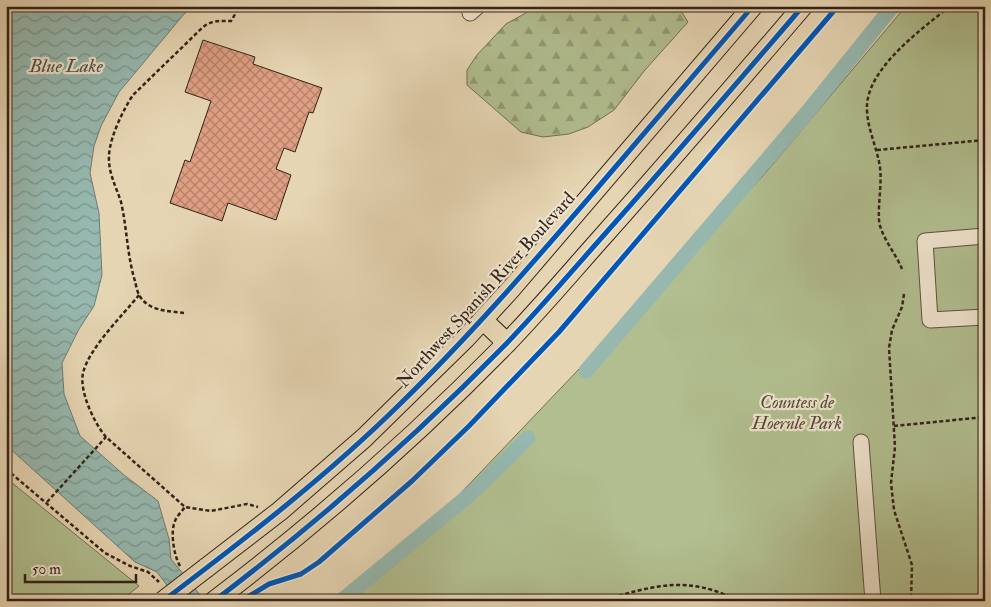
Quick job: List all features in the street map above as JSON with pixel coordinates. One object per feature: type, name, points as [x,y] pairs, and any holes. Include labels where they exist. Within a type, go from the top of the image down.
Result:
[{"type":"main road","name":"Northwest Spanish River Boulevard","points":[[163,601],[280,510],[364,438],[466,338],[753,6]]},
{"type":"main road","points":[[219,597],[337,501],[401,444],[507,343],[672,159],[803,6]]},
{"type":"main road","points":[[483,320],[507,343]]},
{"type":"main road","points":[[466,338],[490,360]]},
{"type":"lane","points":[[985,236],[925,241],[930,320],[985,317]]},
{"type":"lane","points":[[861,442],[873,601]]},
{"type":"path","points":[[184,313],[152,307],[139,295],[129,262],[120,201],[109,164],[111,143],[126,107],[142,86],[208,23],[217,20],[231,21],[240,6]]},
{"type":"path","points":[[902,268],[879,222],[881,179],[877,150],[869,126],[867,109],[869,90],[875,78],[914,36],[950,6]]},
{"type":"path","points":[[877,150],[985,140]]},
{"type":"path","points":[[904,294],[902,307],[892,330],[889,348],[895,447],[890,483],[894,510],[912,564],[911,601]]},
{"type":"path","points":[[139,295],[100,342],[83,373],[90,410],[96,423],[106,436],[185,507],[211,511],[247,504],[261,508]]},
{"type":"path","points":[[894,426],[985,417]]},
{"type":"path","points":[[47,502],[106,436]]},
{"type":"path","points":[[6,469],[105,553],[130,566],[148,572],[159,582]]},
{"type":"path","points":[[180,566],[175,554],[173,528],[176,518],[185,507]]},
{"type":"path","points":[[600,601],[652,587],[675,584],[704,587],[719,591],[739,601]]},
{"type":"green space","points":[[543,6],[559,8],[560,6],[678,6],[688,22],[645,70],[614,110],[588,127],[569,134],[543,137],[521,132],[467,85],[467,70],[477,55],[506,24],[533,9]]},
{"type":"green space","name":"Countess de Hoernle Park","points":[[906,6],[985,6],[985,601],[332,601],[438,517],[762,177]]},
{"type":"green space","points":[[6,478],[139,586],[120,601],[6,601]]},
{"type":"water","name":"Blue Lake","points":[[6,6],[194,6],[184,14],[119,92],[101,126],[94,146],[90,173],[99,213],[102,275],[94,306],[79,329],[62,363],[64,394],[80,436],[124,475],[158,501],[169,539],[171,559],[205,601],[179,601],[157,572],[135,562],[6,445]]},
{"type":"building","points":[[203,40],[255,57],[253,64],[322,88],[313,113],[309,112],[295,152],[284,148],[276,169],[291,175],[276,220],[228,203],[222,221],[170,203],[185,160],[190,162],[211,101],[185,92]]},
{"type":"waterway","points":[[586,371],[805,115],[893,6]]},
{"type":"waterway","points":[[341,601],[473,492],[528,438]]},
{"type":"cycle path","points":[[163,601],[315,482],[426,379],[523,273],[753,6]]},
{"type":"cycle path","points":[[214,601],[328,510],[401,446],[505,345],[543,305],[803,6]]},
{"type":"cycle path","points":[[241,601],[269,584],[301,574],[319,562],[412,481],[469,426],[559,332],[838,6]]}]
